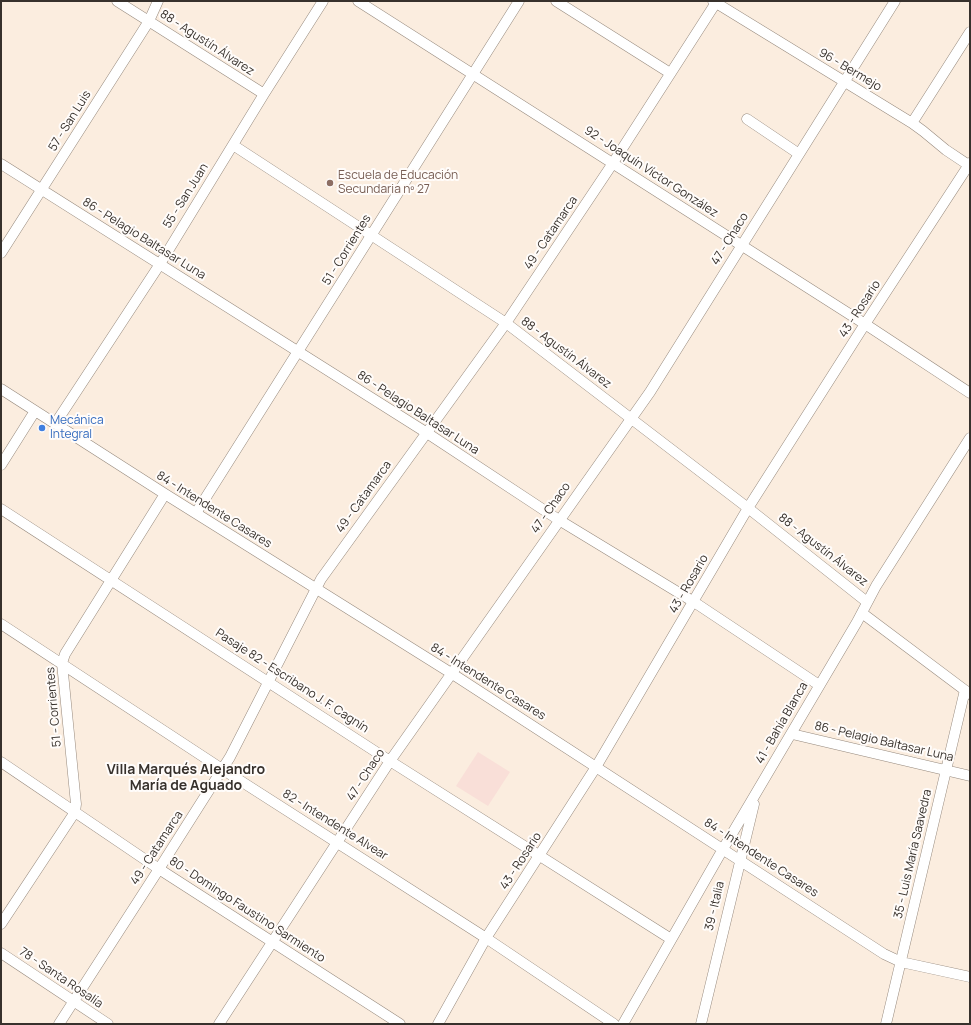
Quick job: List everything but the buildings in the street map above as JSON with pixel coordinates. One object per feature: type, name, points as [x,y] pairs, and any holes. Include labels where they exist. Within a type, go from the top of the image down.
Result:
[{"type":"street","name":"88 - Agustín Álvarez","points":[[117,1],[264,94]]},
{"type":"street","name":"57 - San Luis","points":[[1,253],[148,21],[158,1]]},
{"type":"street","name":"55 - San Juan","points":[[55,424],[160,264],[323,1]]},
{"type":"street","name":"92 - Joaquín Víctor González","points":[[358,1],[865,324],[970,393]]},
{"type":"street","name":"51 - Corrientes","points":[[196,513],[519,1]]},
{"type":"street","points":[[556,1],[670,73]]},
{"type":"street","name":"47 - Chaco","points":[[219,1024],[390,761],[650,392],[895,1]]},
{"type":"street","name":"49 - Catamarca","points":[[59,1024],[222,769],[268,682],[320,578],[506,323],[613,163],[715,2]]},
{"type":"street","name":"96 - Bermejo","points":[[715,2],[912,123],[946,150],[969,165]]},
{"type":"street","points":[[912,123],[970,32]]},
{"type":"street","points":[[747,119],[799,154]]},
{"type":"street","name":"88 - Agustín Álvarez","points":[[233,145],[506,323],[748,508],[867,602]]},
{"type":"street","name":"86 - Pelagio Baltasar Luna","points":[[1,164],[427,433],[559,520],[694,602],[819,685]]},
{"type":"street","name":"43 - Rosario","points":[[438,1024],[486,938],[596,766],[748,508],[865,324],[969,165]]},
{"type":"street","name":"84 - Intendente Casares","points":[[1,389],[596,766],[884,954],[901,962],[970,977]]},
{"type":"street","points":[[1,465],[35,410]]},
{"type":"street","name":"41 - Bahía Blanca","points":[[623,1024],[723,849],[862,613],[876,586],[970,438]]},
{"type":"street","name":"51 - Corrientes","points":[[74,812],[76,804],[62,663],[65,654],[165,494]]},
{"type":"street","name":"Pasaje 82 - Escribano J. F. Cagnín","points":[[1,509],[390,761],[671,939]]},
{"type":"street","points":[[862,613],[968,692]]},
{"type":"street","name":"82 - Intendente Alvear","points":[[1,624],[222,769],[486,938],[614,1024]]},
{"type":"street","name":"35 - Luis María Saavedra","points":[[886,1024],[946,770],[968,692]]},
{"type":"street","name":"86 - Pelagio Baltasar Luna","points":[[792,734],[970,776]]},
{"type":"street","name":"80 - Domingo Faustino Sarmiento","points":[[1,762],[159,868],[400,1024]]},
{"type":"street","name":"39 - Italia","points":[[701,1024],[756,794]]},
{"type":"street","points":[[1,924],[74,812]]},
{"type":"street","name":"78 - Santa Rosalía","points":[[1,952],[73,1002],[108,1024]]},
{"type":"shaded area","points":[[478,752],[510,772],[488,806],[456,786]]},
{"type":"place","name":"Escuela de Educación Secundaria nº 27","points":[[330,183]]},
{"type":"place","name":"Mecánica Integral","points":[[42,428]]},
{"type":"district","name":"Villa Marqués Alejandro María de Aguado","points":[[186,778]]}]
